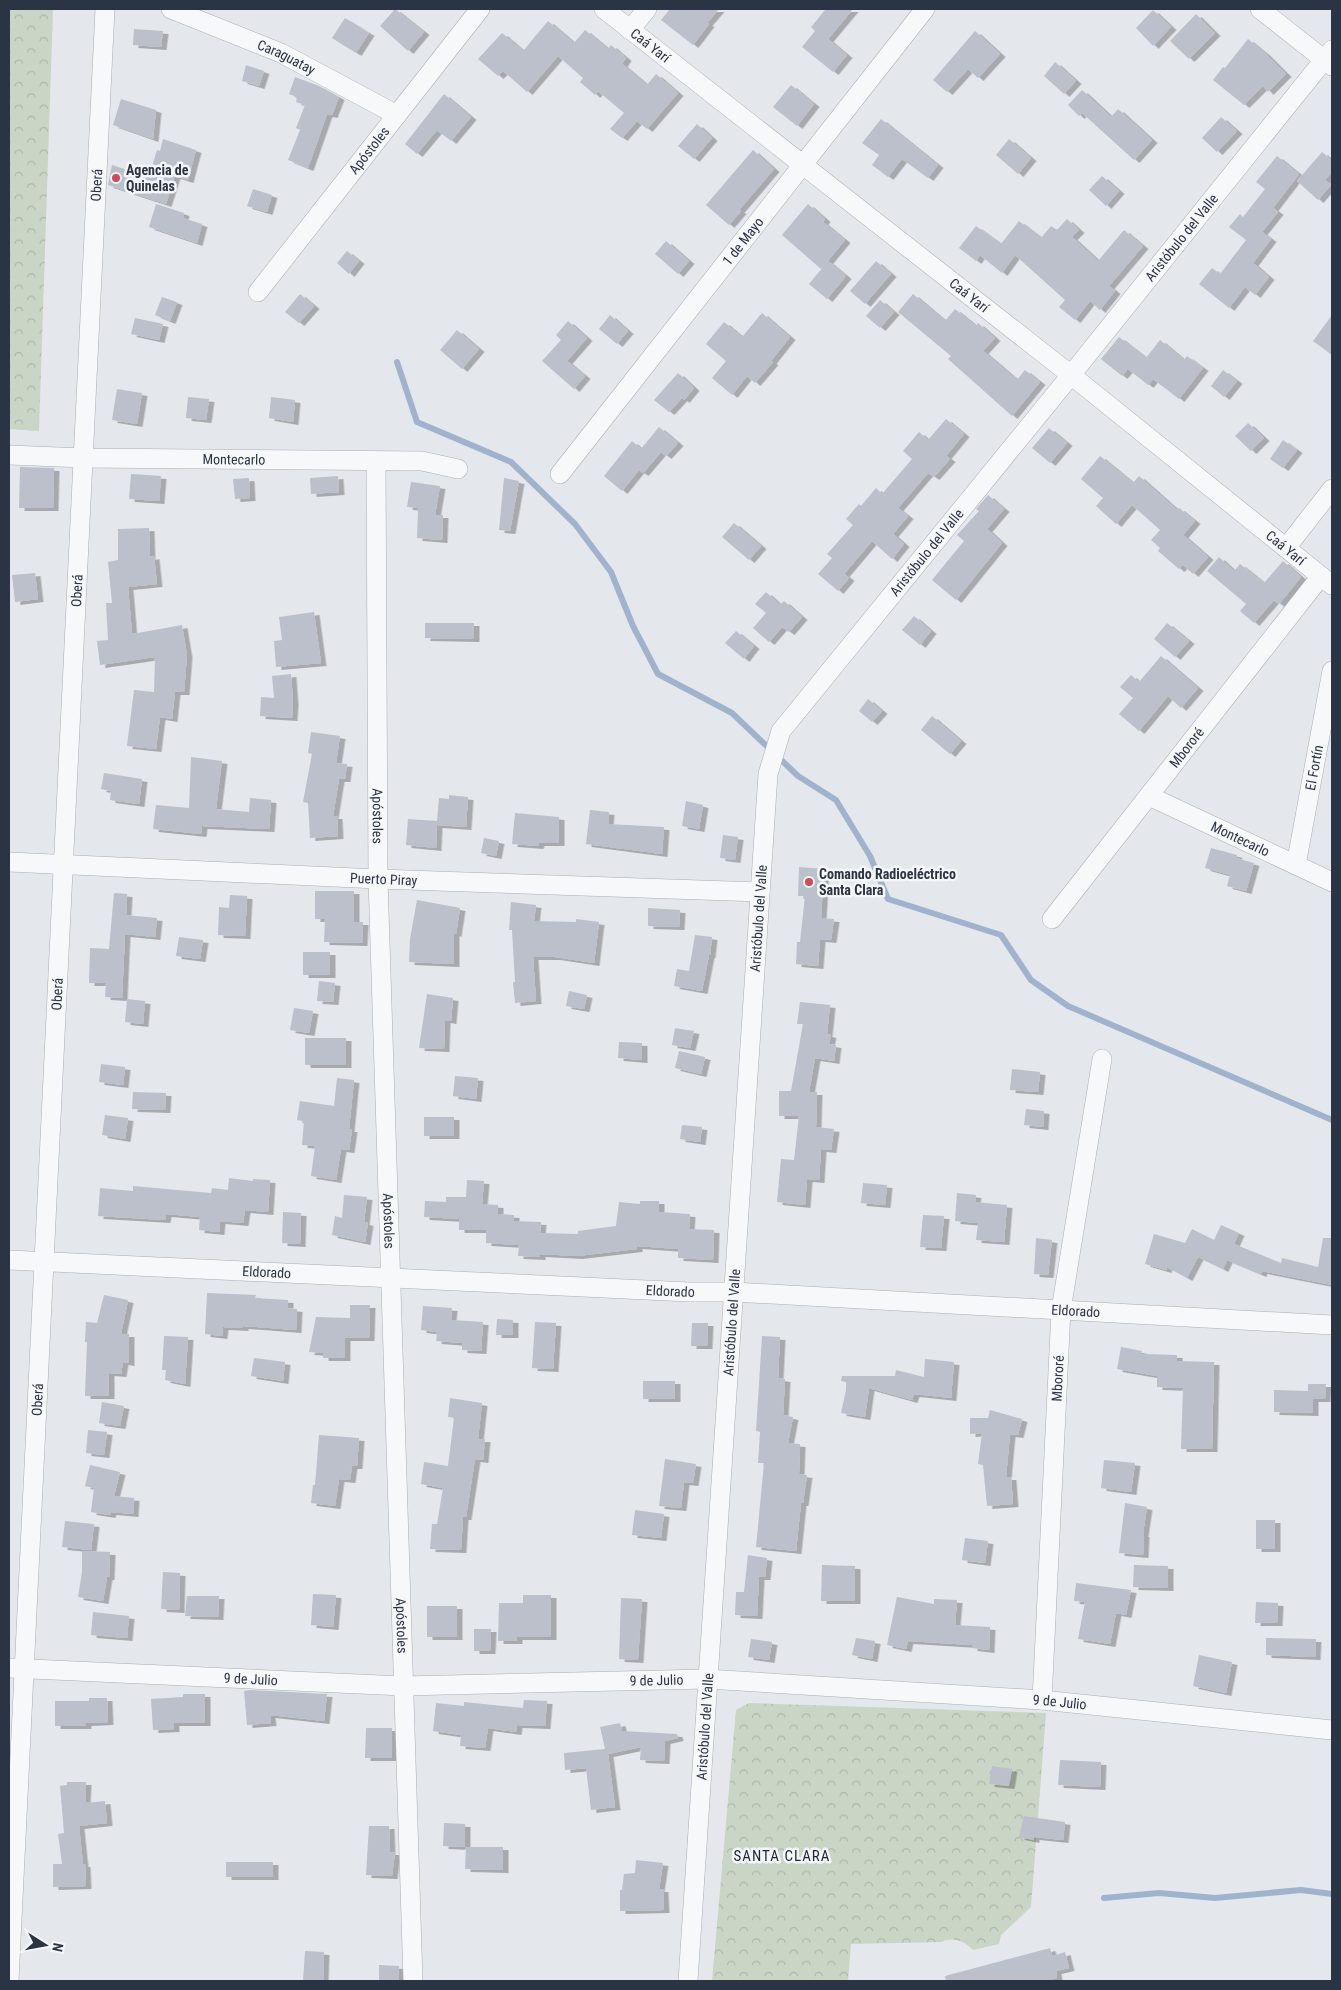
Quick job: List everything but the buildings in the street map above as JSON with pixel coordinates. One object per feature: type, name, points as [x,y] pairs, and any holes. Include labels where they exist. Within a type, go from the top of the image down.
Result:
[{"type":"street","name":"Oberá","points":[[9,1981],[17,1668],[44,1262],[105,9]]},
{"type":"street","name":"Caraguatay","points":[[171,9],[281,53],[397,115]]},
{"type":"street","name":"Apóstoles","points":[[258,292],[480,9]]},
{"type":"street","name":"Caá Yarí","points":[[604,9],[1071,375],[1327,581]]},
{"type":"street","points":[[630,30],[647,9]]},
{"type":"street","name":"1 de Mayo","points":[[560,474],[925,9]]},
{"type":"street","points":[[1260,9],[1330,58]]},
{"type":"street","name":"Aristóbulo del Valle","points":[[688,1981],[768,774],[781,731],[1330,58]]},
{"type":"street","name":"Montecarlo","points":[[9,455],[84,458],[422,461],[458,469]]},
{"type":"street","name":"Apóstoles","points":[[376,461],[378,879],[413,1981]]},
{"type":"street","points":[[1286,548],[1332,490]]},
{"type":"street","name":"Mbororé","points":[[1052,919],[1149,796],[1327,581]]},
{"type":"street","name":"El Fortín","points":[[1296,865],[1332,671]]},
{"type":"street","name":"Montecarlo","points":[[1149,796],[1332,882]]},
{"type":"street","name":"Puerto Piray","points":[[9,862],[378,879],[760,892]]},
{"type":"street","name":"Mbororé","points":[[1042,1700],[1061,1310],[1102,1059]]},
{"type":"street","name":"Eldorado","points":[[9,1260],[689,1292],[733,1292],[1332,1325]]},
{"type":"street","name":"9 de Julio","points":[[17,1668],[403,1686],[707,1679],[1042,1700],[1332,1730]]},
{"type":"green space","points":[[9,9],[53,9],[39,431],[9,429]]},
{"type":"green space","points":[[749,1703],[1046,1713],[1031,1907],[1001,1935],[999,1944],[973,1950],[963,1942],[950,1939],[941,1942],[851,1944],[848,1981],[712,1981],[736,1710]]},
{"type":"waterway","points":[[397,362],[417,422],[511,462],[575,524],[611,572],[633,626],[658,674],[732,713],[798,776],[836,800],[870,856],[888,899],[1001,935],[1031,980],[1068,1006],[1332,1120]]},
{"type":"waterway","points":[[1104,1898],[1159,1893],[1215,1898],[1301,1890],[1332,1894]]},
{"type":"place","name":"Agencia de Quinelas","points":[[116,178]]},
{"type":"place","name":"Comando Radioeléctrico Santa Clara","points":[[809,882]]},
{"type":"district","name":"SANTA CLARA","points":[[782,1856]]}]
